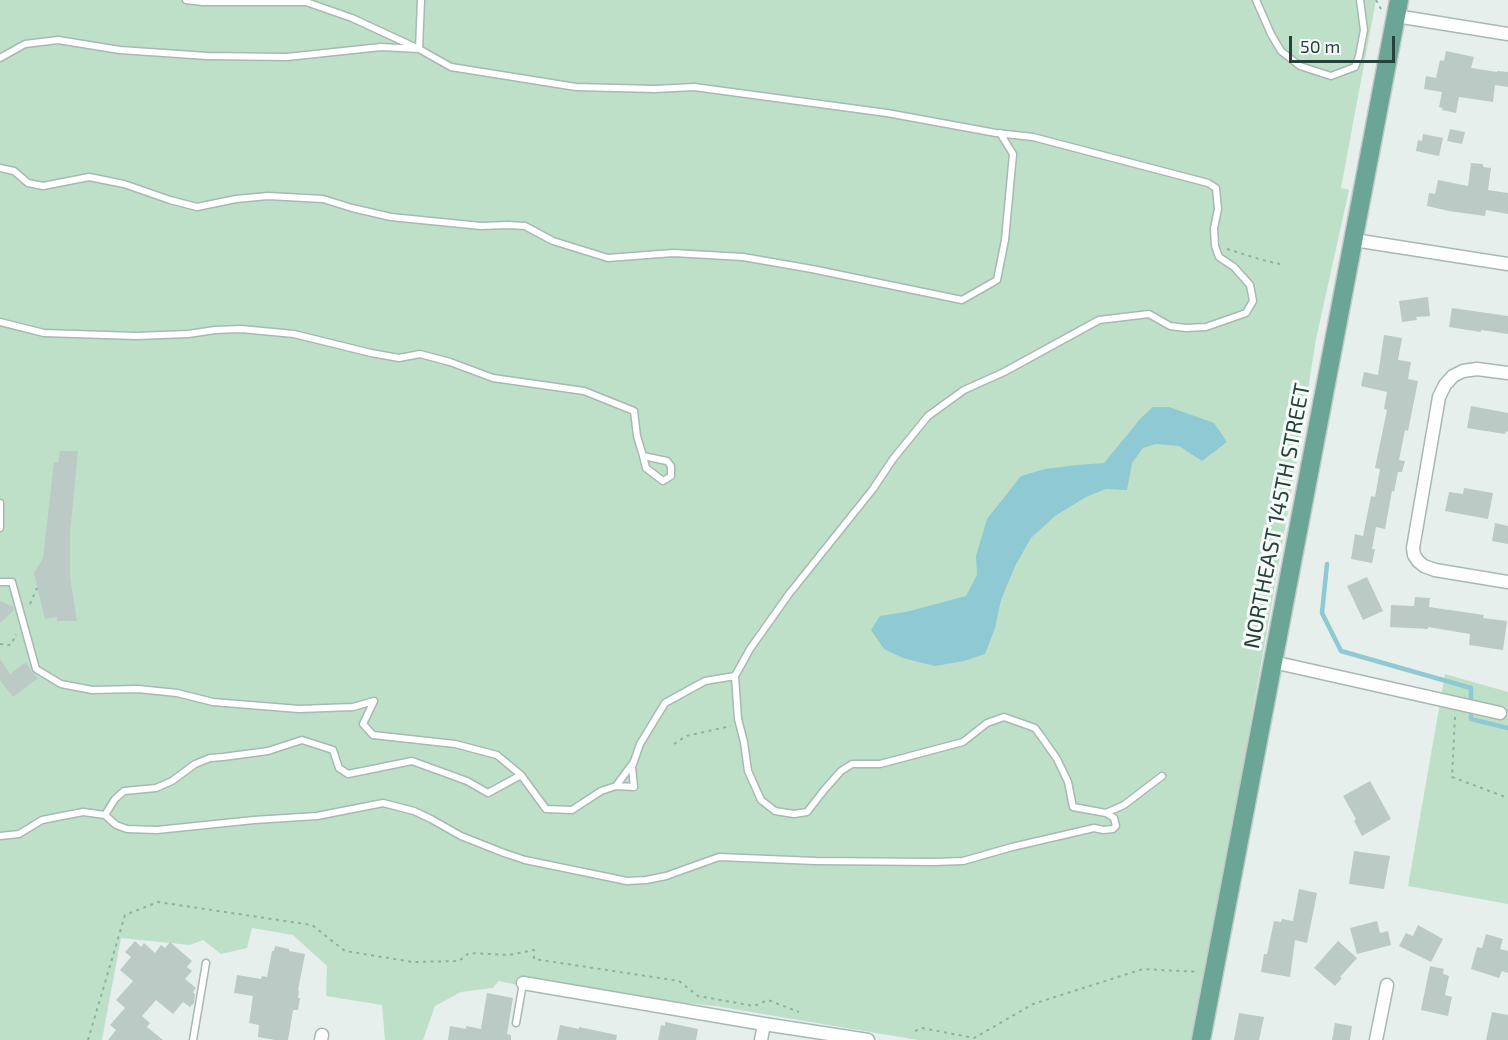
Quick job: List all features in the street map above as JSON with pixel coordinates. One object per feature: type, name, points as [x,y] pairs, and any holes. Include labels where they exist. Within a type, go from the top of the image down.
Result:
[{"type":"main road","name":"NORTHEAST 145TH STREET","points":[[1201,1040],[1354,240],[1392,8]]},
{"type":"street","points":[[1392,8],[1508,34]]},
{"type":"street","points":[[1354,240],[1508,264]]},
{"type":"street","points":[[1508,374],[1476,369],[1463,371],[1453,376],[1445,385],[1439,397],[1413,548],[1418,561],[1434,570],[1508,582]]},
{"type":"street","points":[[1273,662],[1500,713]]},
{"type":"street","points":[[524,983],[868,1040]]},
{"type":"street","points":[[1376,1040],[1387,984]]},
{"type":"street","points":[[761,1040],[764,1024]]},
{"type":"lane","points":[[0,836],[19,834],[42,820],[83,812],[105,815],[116,825],[128,829],[157,830],[317,816],[383,803],[414,811],[461,836],[504,854],[627,881],[666,876],[718,857],[805,861],[963,861],[1094,828],[1113,829],[1116,826],[1114,818],[1106,813],[1073,807],[1068,782],[1057,759],[1035,728],[1004,717],[987,723],[963,742],[880,764],[852,764],[841,771],[807,812],[794,814],[775,810],[761,800],[748,771],[739,724],[735,676],[750,649],[789,594],[928,416],[964,390],[1004,372],[1099,320],[1149,314],[1170,326],[1206,327],[1246,313],[1253,301],[1250,285],[1234,267],[1219,257],[1215,246],[1214,228],[1218,209],[1216,188],[1208,183],[1041,139],[887,113],[694,87],[656,89],[576,87],[451,67],[419,49],[352,18],[306,2],[186,0]]},
{"type":"lane","points":[[1256,0],[1281,51],[1300,66],[1331,75],[1355,68],[1364,30],[1360,0]]},
{"type":"lane","points":[[419,49],[420,1]]},
{"type":"lane","points":[[0,58],[25,44],[58,40],[120,50],[207,56],[287,57],[381,47],[419,49]]},
{"type":"lane","points":[[0,168],[14,171],[28,183],[43,186],[89,177],[124,184],[197,207],[236,199],[268,196],[323,199],[391,217],[481,226],[525,226],[554,241],[608,258],[673,253],[743,257],[962,300],[998,280],[1005,240],[1013,154],[1000,133]]},
{"type":"lane","points":[[0,322],[44,333],[136,336],[241,329],[294,334],[399,358],[420,354],[450,362],[492,378],[584,391],[634,411],[637,436],[646,468],[663,481],[671,476],[671,466],[668,462],[643,456]]},
{"type":"lane","points":[[0,503],[0,528]]},
{"type":"lane","points":[[0,582],[12,582],[36,669],[61,684],[92,690],[138,689],[177,693],[213,702],[299,709],[353,707],[374,701],[363,724],[373,735],[456,744],[497,755],[521,775],[546,809],[572,810],[601,791],[616,786],[634,787],[632,767],[640,744],[665,703],[705,681],[735,676]]},
{"type":"lane","points":[[105,815],[115,799],[124,791],[156,788],[172,781],[195,764],[210,758],[268,751],[302,740],[333,750],[339,768],[348,774],[412,761],[467,781],[488,793],[521,775]]},
{"type":"lane","points":[[616,786],[633,763]]},
{"type":"lane","points":[[1106,813],[1124,805],[1162,776]]},
{"type":"lane","points":[[193,1040],[206,963]]},
{"type":"lane","points":[[516,1023],[524,983]]},
{"type":"path","points":[[1376,0],[1392,8]]},
{"type":"path","points":[[1215,246],[1280,264]]},
{"type":"path","points":[[1456,703],[1452,777],[1508,798]]},
{"type":"path","points":[[674,744],[686,736],[739,724]]},
{"type":"path","points":[[88,1040],[124,915],[158,902],[312,925],[345,951],[413,962],[459,962],[469,953],[509,955],[534,950],[534,959],[680,981],[698,996],[754,1006],[768,1000],[800,1012]]},
{"type":"path","points":[[915,1031],[922,1028],[974,1038],[1033,1004],[1143,969],[1199,972]]},
{"type":"green space","points":[[0,0],[1376,0],[1341,188],[1349,190],[1316,339],[1195,1040],[918,1040],[715,1006],[527,987],[499,981],[493,988],[461,992],[435,1006],[423,1040],[385,1040],[382,1005],[326,996],[327,966],[293,935],[252,928],[247,948],[221,954],[203,940],[190,945],[121,938],[102,1040],[0,1040]]},
{"type":"green space","points":[[1445,674],[1508,692],[1508,904],[1408,886]]},
{"type":"water","points":[[1153,407],[1169,407],[1214,423],[1227,442],[1202,461],[1179,446],[1156,444],[1143,448],[1132,463],[1127,490],[1106,489],[1086,497],[1055,516],[1031,538],[1015,566],[1001,600],[995,628],[985,654],[964,661],[935,666],[903,658],[884,649],[871,630],[880,616],[906,612],[966,596],[977,575],[976,556],[987,519],[1021,476],[1045,469],[1104,463]]},
{"type":"building","points":[[1446,51],[1474,57],[1471,68],[1508,72],[1508,87],[1495,85],[1493,102],[1459,97],[1456,113],[1442,110],[1443,108],[1439,107],[1442,92],[1424,89],[1426,76],[1436,78],[1440,60],[1444,61]]},
{"type":"building","points":[[1450,129],[1465,132],[1462,144],[1447,141]]},
{"type":"building","points":[[1423,134],[1443,138],[1439,156],[1416,151],[1418,140],[1422,141]]},
{"type":"building","points":[[1471,163],[1483,164],[1483,167],[1491,168],[1488,190],[1508,193],[1508,214],[1486,210],[1485,216],[1427,206],[1429,193],[1435,194],[1438,180],[1468,186]]},
{"type":"building","points":[[1428,297],[1430,316],[1416,317],[1417,320],[1402,322],[1399,301]]},
{"type":"building","points":[[1452,308],[1508,316],[1508,334],[1449,327]]},
{"type":"building","points":[[1384,335],[1402,338],[1398,360],[1411,362],[1408,379],[1418,381],[1408,431],[1405,430],[1399,460],[1405,461],[1402,472],[1398,472],[1394,492],[1392,491],[1385,529],[1376,527],[1372,563],[1351,559],[1355,534],[1363,536],[1371,496],[1375,497],[1380,469],[1375,468],[1387,410],[1384,409],[1387,392],[1361,386],[1364,372],[1378,375]]},
{"type":"building","points":[[1471,406],[1508,413],[1508,432],[1506,431],[1505,434],[1467,428]]},
{"type":"building","points":[[60,451],[78,451],[70,533],[70,577],[77,621],[57,621],[57,617],[45,619],[34,573],[43,558],[54,462],[58,463]]},
{"type":"building","points":[[1464,488],[1493,493],[1488,519],[1445,511],[1449,492],[1463,494]]},
{"type":"building","points":[[1495,523],[1508,526],[1508,544],[1492,541]]},
{"type":"building","points":[[1367,577],[1383,611],[1363,620],[1347,586]]},
{"type":"building","points":[[1415,597],[1430,598],[1429,607],[1484,615],[1483,618],[1507,621],[1503,650],[1469,645],[1470,634],[1428,627],[1428,629],[1390,627],[1391,605],[1414,606]]},
{"type":"building","points":[[0,601],[14,607],[14,610],[0,623]]},
{"type":"building","points":[[0,659],[10,674],[26,662],[38,678],[13,697],[0,680]]},
{"type":"building","points":[[1370,781],[1391,819],[1362,836],[1354,821],[1356,819],[1343,796]]},
{"type":"building","points":[[1354,851],[1390,856],[1384,889],[1349,884]]},
{"type":"building","points":[[1299,889],[1317,893],[1307,943],[1295,940],[1290,977],[1261,972],[1274,921],[1281,922],[1282,919],[1293,921]]},
{"type":"building","points":[[1377,921],[1380,933],[1388,931],[1391,945],[1357,954],[1350,928]]},
{"type":"building","points":[[1418,925],[1443,939],[1431,962],[1399,946],[1406,933],[1413,936]]},
{"type":"building","points":[[1486,934],[1503,939],[1500,949],[1508,951],[1508,973],[1502,971],[1499,978],[1471,969],[1477,947],[1482,948]]},
{"type":"building","points":[[135,941],[141,947],[144,943],[155,953],[161,945],[165,948],[170,942],[192,961],[187,967],[192,971],[185,979],[196,988],[193,992],[195,994],[194,1003],[190,1007],[183,1002],[173,1014],[156,1000],[142,1016],[150,1023],[147,1027],[163,1040],[108,1040],[116,1030],[110,1025],[125,1008],[116,1000],[133,981],[120,970],[131,957],[125,952]]},
{"type":"building","points":[[1338,941],[1357,958],[1335,986],[1314,968]]},
{"type":"building","points":[[275,946],[305,954],[298,990],[298,998],[300,998],[298,1010],[293,1010],[288,1040],[258,1037],[259,1025],[249,1023],[253,996],[234,993],[237,975],[261,979],[262,976],[267,977]]},
{"type":"building","points":[[1430,966],[1444,969],[1443,974],[1449,976],[1445,995],[1452,997],[1448,1016],[1421,1010]]},
{"type":"building","points":[[487,993],[513,998],[507,1034],[511,1035],[511,1040],[448,1040],[450,1026],[481,1029]]},
{"type":"building","points":[[1492,1012],[1508,1015],[1508,1040],[1486,1040]]},
{"type":"building","points":[[1239,1013],[1264,1017],[1259,1040],[1234,1040]]},
{"type":"building","points":[[665,1022],[698,1029],[696,1040],[658,1040],[661,1025],[665,1026]]},
{"type":"building","points":[[1335,1023],[1352,1026],[1350,1040],[1332,1040]]},
{"type":"building","points":[[560,1025],[617,1035],[616,1040],[557,1040]]},
{"type":"waterway","points":[[1327,564],[1322,613],[1341,651],[1471,688],[1471,702]]},
{"type":"waterway","points":[[1471,716],[1471,719],[1508,728]]}]
